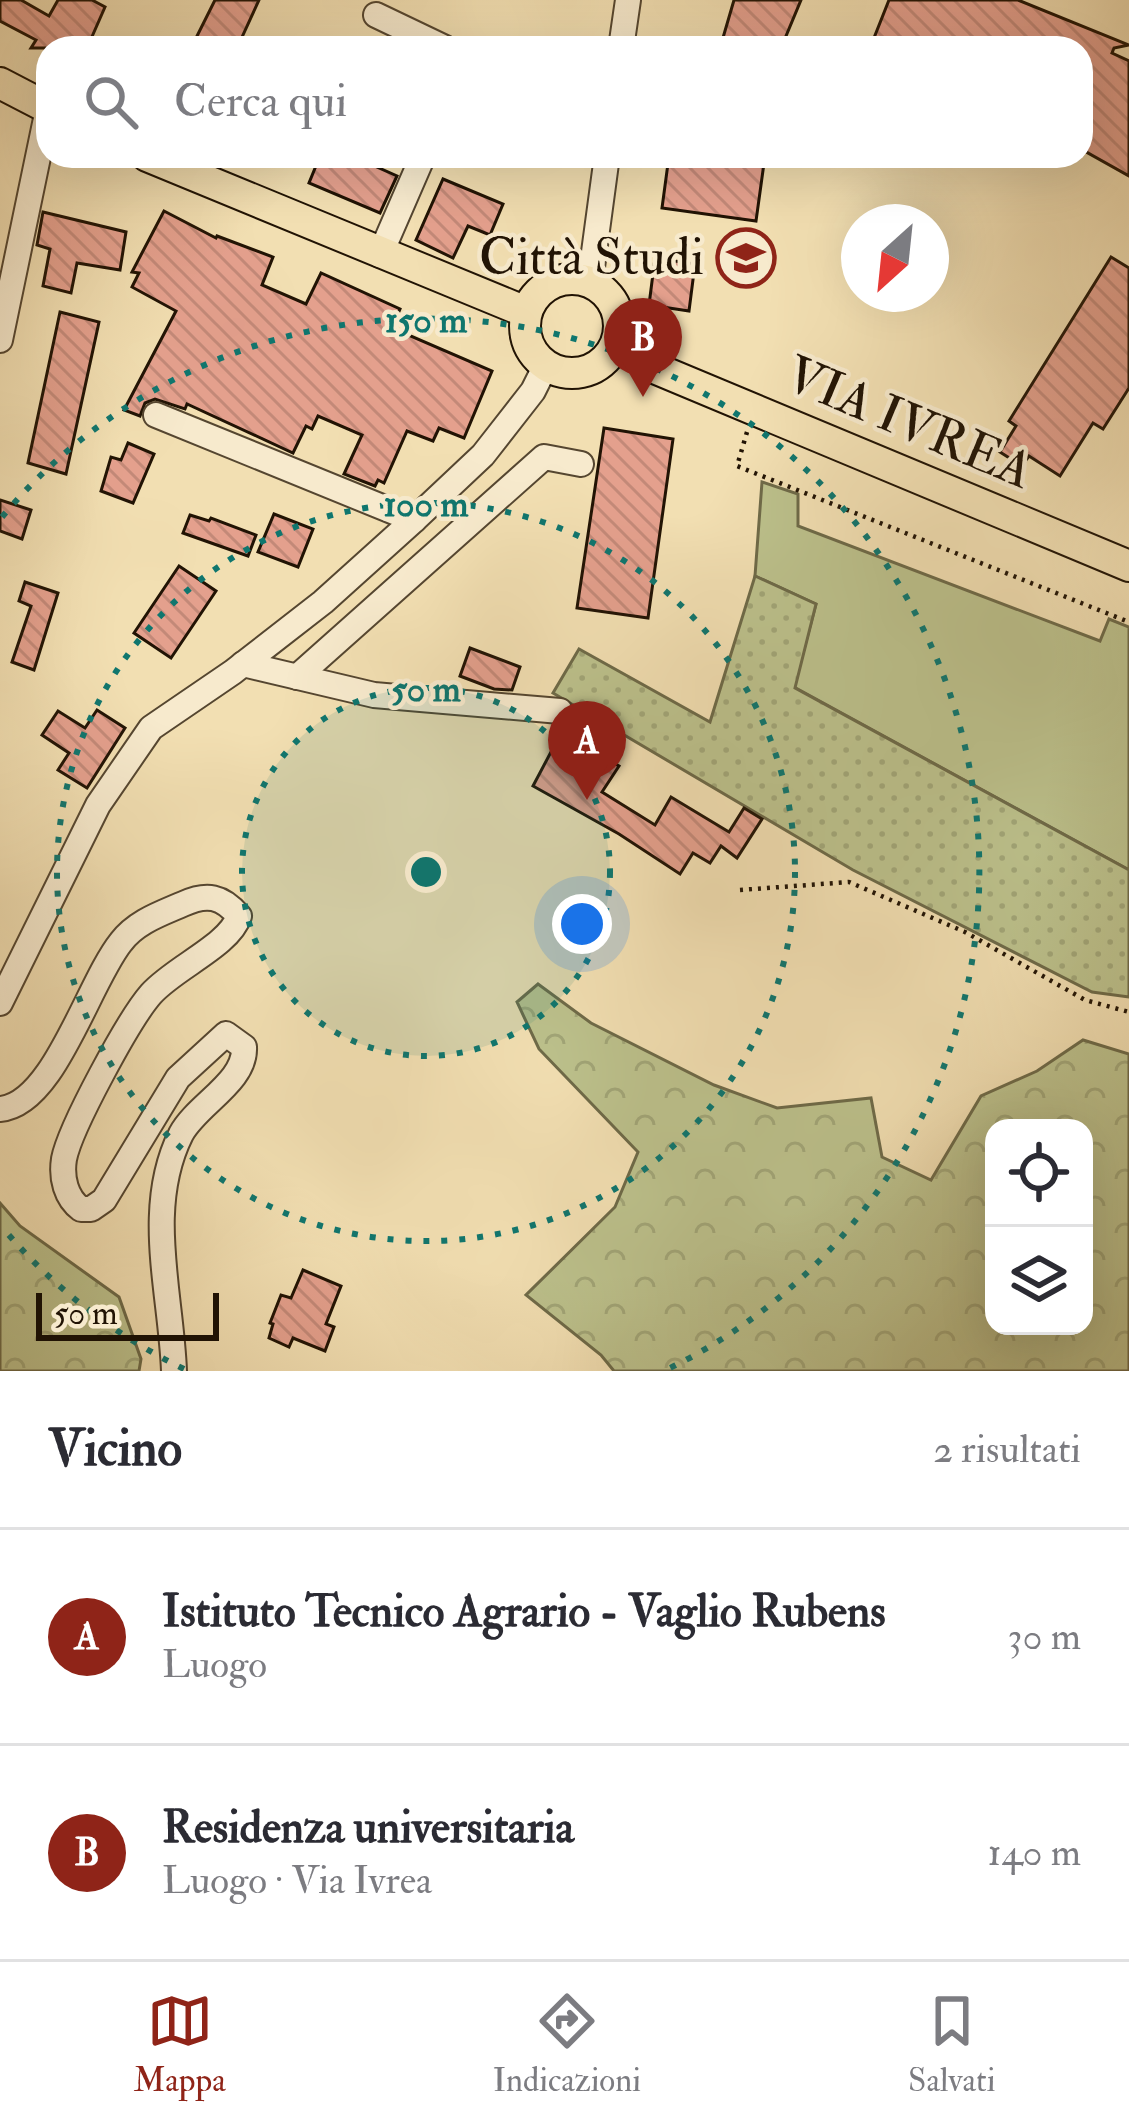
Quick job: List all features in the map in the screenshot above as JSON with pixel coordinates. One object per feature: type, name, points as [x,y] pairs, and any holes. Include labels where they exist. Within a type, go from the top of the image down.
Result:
[{"type":"main road","points":[[0,83],[36,102]]},
{"type":"main road","points":[[176,168],[526,312]]},
{"type":"main road","points":[[559,280],[590,282],[614,304],[618,334],[636,359],[575,373],[546,365],[527,342],[526,312],[544,287],[559,280]]},
{"type":"main road","name":"VIA IVREA","points":[[636,359],[1129,566]]},
{"type":"street","points":[[624,36],[628,0]]},
{"type":"street","points":[[376,15],[420,36]]},
{"type":"street","points":[[0,340],[36,167]]},
{"type":"street","points":[[380,255],[418,168]]},
{"type":"street","points":[[590,282],[606,168]]},
{"type":"street","points":[[0,1003],[98,805],[151,728],[323,602],[414,520],[483,455],[533,391],[546,365]]},
{"type":"street","points":[[155,416],[414,520]]},
{"type":"street","points":[[297,677],[544,458],[581,464]]},
{"type":"street","points":[[243,664],[374,695],[560,711]]},
{"type":"street","points":[[0,1109],[12,1108],[37,1090],[111,956],[144,921],[199,897],[217,898],[239,916],[224,940],[172,971],[147,998],[126,1030],[64,1157],[71,1202],[91,1209],[104,1200],[153,1115],[189,1066],[226,1034],[244,1047],[245,1060],[183,1130],[167,1167],[160,1201],[174,1371]]},
{"type":"path","points":[[753,410],[737,466],[1129,622]]},
{"type":"path","points":[[740,890],[849,882],[965,932],[1084,1000],[1129,1012]]},
{"type":"green space","points":[[762,482],[798,494],[798,526],[1100,641],[1109,619],[1129,627],[1129,870],[794,687],[816,604],[755,576]]},
{"type":"green space","points":[[755,576],[816,604],[795,688],[1129,870],[1129,997],[1092,992],[853,870],[553,693],[579,649],[710,722]]},
{"type":"green space","points":[[538,984],[591,1023],[714,1085],[777,1108],[871,1098],[882,1157],[931,1180],[981,1096],[1037,1071],[1083,1040],[1129,1054],[1129,1371],[614,1371],[601,1355],[526,1295],[615,1207],[638,1152],[539,1049],[517,1002]]},
{"type":"green space","points":[[0,1203],[20,1226],[119,1297],[141,1359],[139,1371],[0,1371]]},
{"type":"building","points":[[0,0],[21,0],[49,16],[58,0],[92,0],[105,7],[92,36],[36,36],[36,40],[0,21]]},
{"type":"building","points":[[215,0],[259,0],[242,36],[197,36]]},
{"type":"building","points":[[734,0],[801,0],[786,36],[724,36]]},
{"type":"building","points":[[889,0],[1018,0],[1129,45],[1114,48],[1112,53],[1129,61],[1129,176],[1093,156],[1093,36],[875,36]]},
{"type":"building","points":[[315,168],[379,168],[397,176],[380,213],[309,183]]},
{"type":"building","points":[[667,168],[763,168],[756,221],[662,208]]},
{"type":"building","points":[[443,179],[503,204],[490,235],[468,226],[453,258],[416,240]]},
{"type":"building","points":[[164,211],[216,238],[273,257],[262,285],[306,304],[321,273],[400,309],[392,328],[492,371],[464,438],[439,428],[433,441],[407,431],[384,483],[378,480],[375,486],[344,474],[362,435],[318,416],[312,429],[306,426],[293,453],[187,404],[185,409],[155,399],[145,403],[140,416],[124,410],[176,311],[132,287],[139,273],[132,272]]},
{"type":"building","points":[[43,212],[126,232],[120,270],[77,263],[71,293],[43,286],[50,249],[37,245]]},
{"type":"building","points":[[1111,257],[1129,268],[1129,388],[1103,429],[1093,423],[1060,476],[1029,456],[1022,466],[1000,452],[1016,426],[1009,421]]},
{"type":"building","points":[[655,258],[695,264],[689,311],[649,305]]},
{"type":"building","points":[[60,312],[99,322],[66,474],[28,463]]},
{"type":"building","points":[[604,428],[673,439],[648,618],[577,608]]},
{"type":"building","points":[[128,443],[154,454],[133,503],[101,491],[111,457],[121,460]]},
{"type":"building","points":[[0,500],[31,510],[22,539],[0,531]]},
{"type":"building","points":[[274,514],[313,529],[298,567],[258,552]]},
{"type":"building","points":[[190,515],[256,535],[248,556],[183,533]]},
{"type":"building","points":[[179,566],[216,591],[171,658],[134,633]]},
{"type":"building","points":[[25,582],[58,593],[34,670],[12,662],[31,606],[19,601]]},
{"type":"building","points":[[470,648],[520,667],[512,690],[494,689],[460,676]]},
{"type":"building","points":[[97,710],[125,728],[87,788],[58,770],[69,753],[42,735],[58,711],[85,728]]},
{"type":"building","points":[[562,731],[619,766],[602,792],[655,825],[671,797],[729,832],[744,808],[762,819],[737,858],[721,846],[710,863],[693,853],[680,874],[533,786]]},
{"type":"building","points":[[303,1270],[341,1286],[326,1324],[334,1327],[325,1351],[293,1338],[289,1347],[269,1338],[281,1295],[291,1298]]},
{"type":"place","name":"Città Studi","points":[[746,258]]},
{"type":"place","name":"Residenza universitaria","points":[[643,397]]},
{"type":"place","name":"Istituto Tecnico Agrario - Vaglio Rubens","points":[[587,800]]}]
